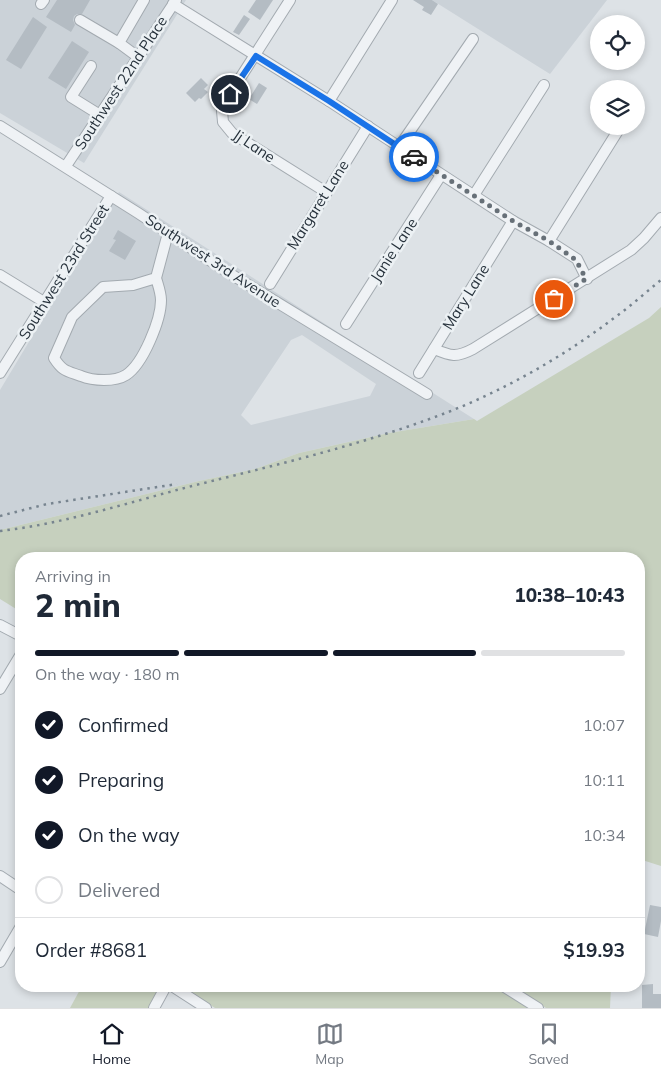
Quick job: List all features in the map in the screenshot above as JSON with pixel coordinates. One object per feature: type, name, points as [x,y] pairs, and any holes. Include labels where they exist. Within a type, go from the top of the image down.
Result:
[{"type":"street","points":[[119,43],[144,0]]},
{"type":"street","points":[[256,56],[290,0]]},
{"type":"street","points":[[329,101],[392,0]]},
{"type":"street","points":[[174,2],[513,221],[549,241],[576,260],[586,279]]},
{"type":"street","name":"Southwest 22nd Place","points":[[66,166],[174,2]]},
{"type":"street","points":[[80,20],[119,43],[138,57]]},
{"type":"street","points":[[399,147],[473,39]]},
{"type":"street","name":"Jj Lane","points":[[256,56],[230,94],[222,111],[223,122],[232,133],[326,192]]},
{"type":"street","points":[[91,66],[71,97],[100,115]]},
{"type":"street","points":[[474,196],[544,85]]},
{"type":"street","name":"Southwest 3rd Avenue","points":[[0,126],[66,166],[229,273],[427,394]]},
{"type":"street","name":"Margaret Lane","points":[[270,284],[368,126]]},
{"type":"street","points":[[549,241],[615,135]]},
{"type":"street","name":"Janie Lane","points":[[346,324],[442,175]]},
{"type":"street","name":"Southwest 23rd Street","points":[[0,373],[111,196]]},
{"type":"street","points":[[434,349],[449,355],[461,355],[631,250],[661,218]]},
{"type":"street","name":"Mary Lane","points":[[419,373],[513,221]]},
{"type":"street","points":[[156,278],[133,285],[104,288],[91,299],[72,317],[60,341],[54,358],[60,368],[85,378],[113,380],[126,375],[137,363],[150,340],[160,316],[161,298],[156,278],[168,233]]},
{"type":"street","points":[[0,275],[44,302]]},
{"type":"street","points":[[0,625],[15,633]]},
{"type":"street","points":[[0,689],[15,664]]},
{"type":"street","points":[[0,876],[15,886]]},
{"type":"street","points":[[0,962],[15,936]]},
{"type":"street","points":[[154,1008],[163,992]]},
{"type":"street","points":[[181,992],[206,1008]]},
{"type":"street","points":[[513,992],[538,1008]]},
{"type":"shaded area","points":[[0,0],[186,0],[84,163],[0,113]]},
{"type":"shaded area","points":[[432,0],[607,0],[595,15],[590,15],[590,22],[550,74]]},
{"type":"shaded area","points":[[119,192],[474,419],[389,433],[299,453],[255,469],[0,530],[0,390]],"holes":[[[231,270],[433,393],[429,400],[227,277]],[[302,335],[376,384],[370,396],[251,425],[241,415],[291,340]]]},
{"type":"green space","points":[[661,307],[661,866],[645,861],[645,552],[15,552],[15,608],[0,599],[0,530],[255,469],[299,453],[389,433],[474,419],[477,421],[649,318]]},
{"type":"green space","points":[[79,992],[157,992],[150,1008],[70,1008]]},
{"type":"green space","points":[[190,992],[504,992],[529,1008],[215,1008]]},
{"type":"green space","points":[[521,992],[611,992],[610,1008],[546,1008]]},
{"type":"building","points":[[57,0],[90,0],[82,14],[74,16],[75,25],[71,32],[46,17]]},
{"type":"building","points":[[256,0],[273,0],[260,20],[248,12]]},
{"type":"building","points":[[413,0],[432,0],[438,4],[431,15],[422,10],[424,7]]},
{"type":"building","points":[[244,15],[250,19],[239,35],[233,32]]},
{"type":"building","points":[[33,17],[47,27],[21,69],[6,60]]},
{"type":"building","points":[[72,41],[89,52],[66,89],[48,78]]},
{"type":"building","points":[[201,78],[208,85],[204,89],[208,92],[195,102],[186,93]]},
{"type":"building","points":[[259,83],[267,88],[257,104],[249,99]]},
{"type":"building","points":[[118,230],[136,241],[125,260],[109,251],[116,240],[113,239]]},
{"type":"building","points":[[650,905],[661,907],[658,937],[645,934]]},
{"type":"building","points":[[653,984],[653,994],[661,994],[661,1008],[642,1008],[642,992],[645,992],[645,985]]},
{"type":"railway","points":[[0,531],[72,518],[287,462],[350,445],[443,414],[488,395],[532,372],[594,332],[661,280]]},
{"type":"railway","points":[[0,516],[47,504],[177,484]]},
{"type":"way so far","points":[[414,157],[513,221],[549,241],[576,260],[586,279],[554,299]]},
{"type":"route","points":[[230,94],[256,56],[414,157]]}]
